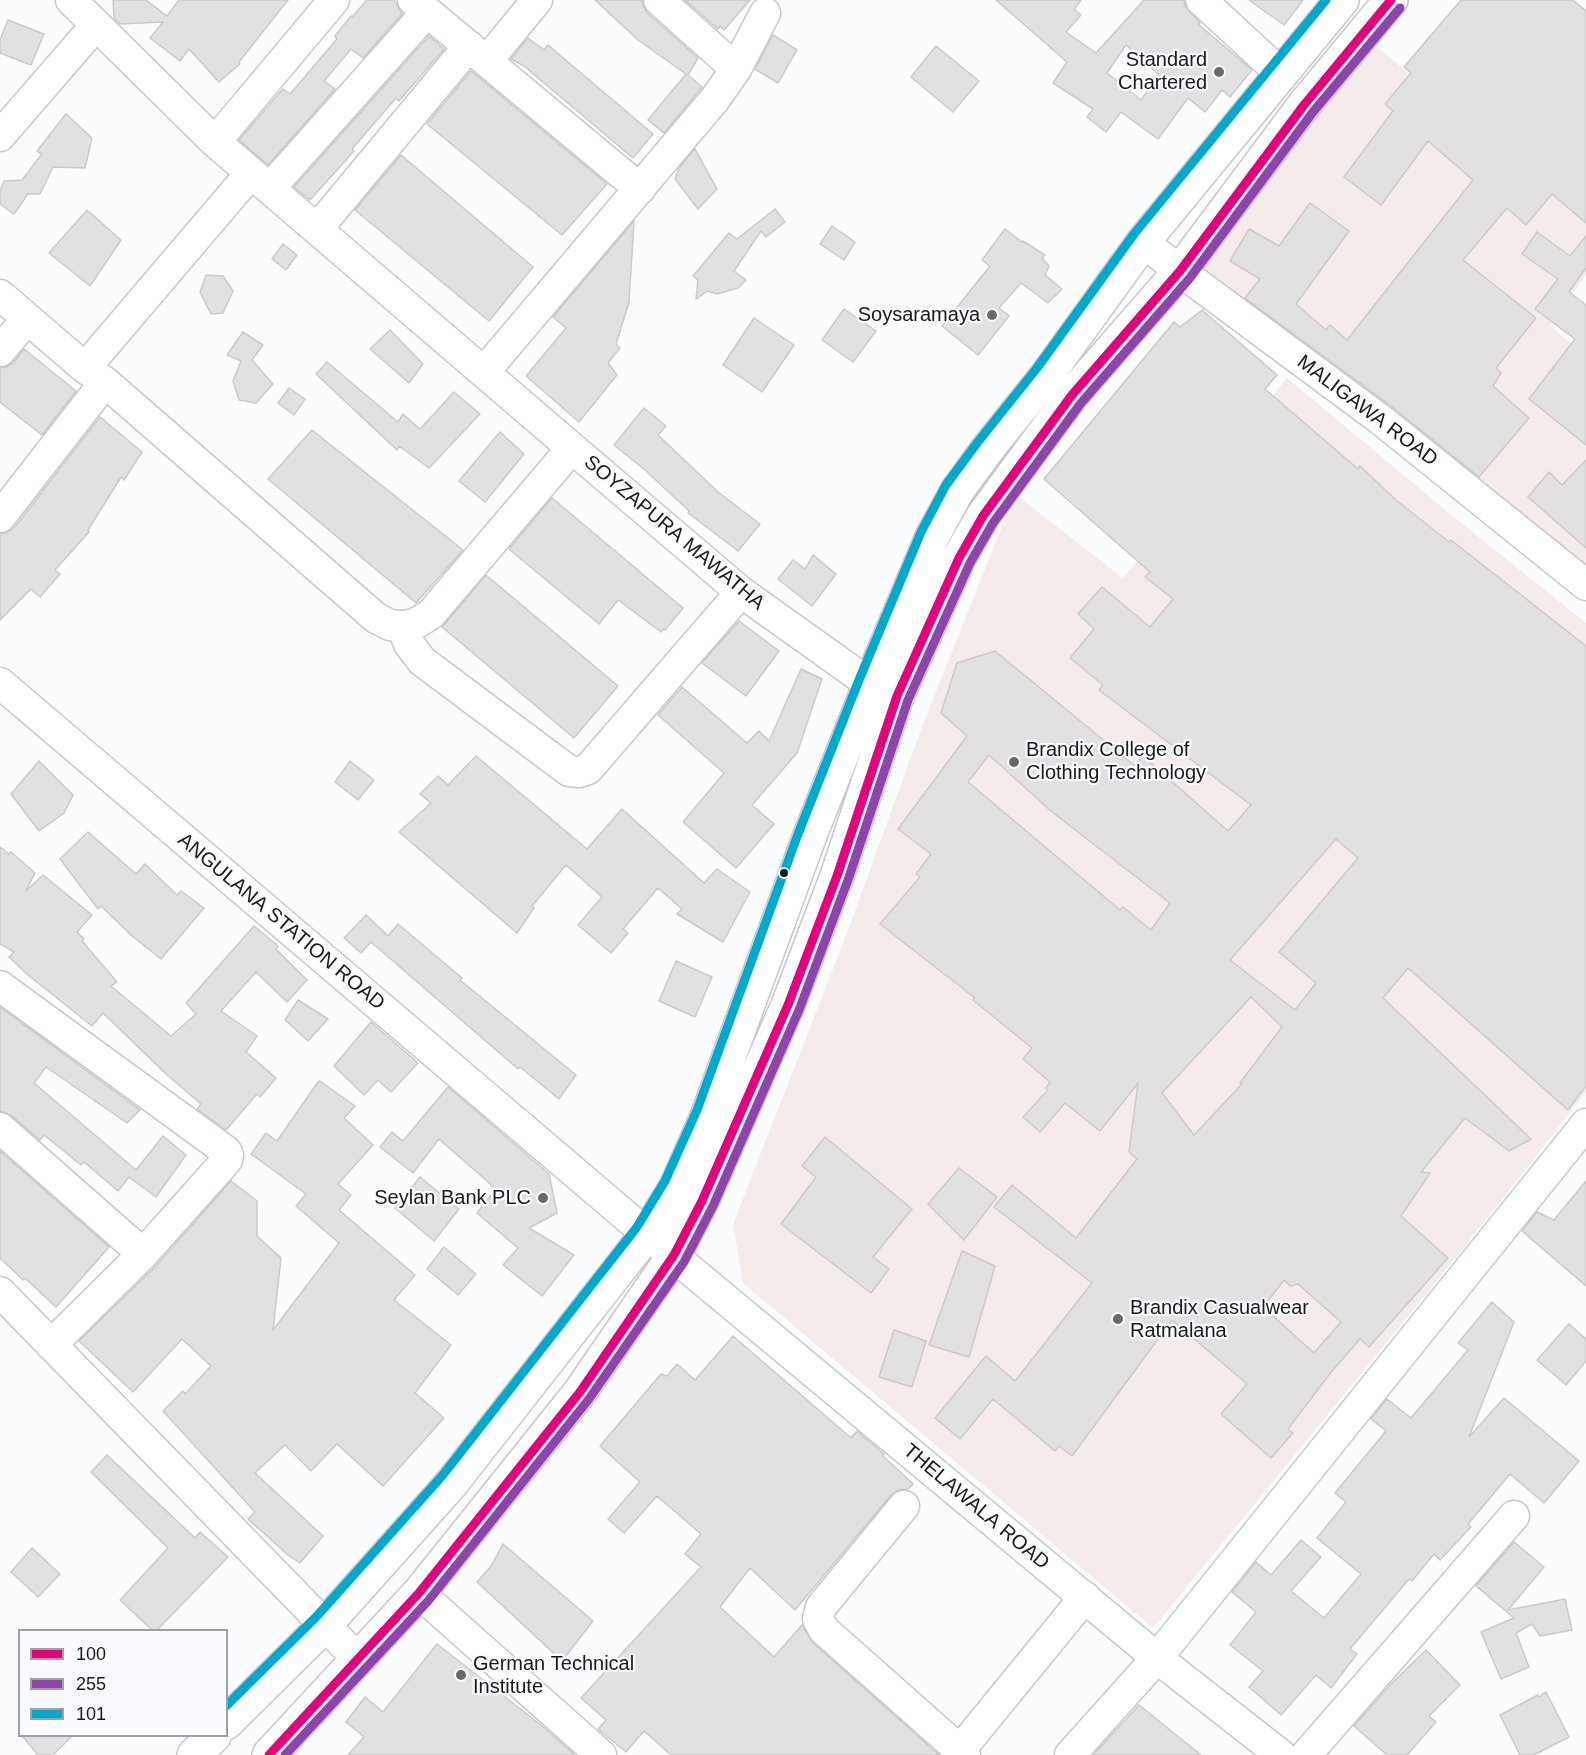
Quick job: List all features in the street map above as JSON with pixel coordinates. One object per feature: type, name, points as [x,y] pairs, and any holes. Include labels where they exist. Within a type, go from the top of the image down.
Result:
[{"type":"highway","points":[[269,1755],[418,1593],[580,1392],[674,1255],[707,1190],[788,1005],[837,876],[883,690],[932,537],[957,491],[986,450],[1047,375],[1143,242],[1342,0]]},
{"type":"highway","points":[[228,1721],[326,1624],[451,1484],[647,1234],[676,1187],[708,1114],[809,838],[883,690],[982,516],[1072,395],[1179,271],[1304,105],[1391,0]]},
{"type":"highway","points":[[194,1755],[213,1737]]},
{"type":"street","points":[[71,0],[215,142],[572,448]]},
{"type":"street","points":[[215,142],[334,0]]},
{"type":"street","points":[[317,229],[478,53],[537,0]]},
{"type":"street","points":[[659,0],[736,69]]},
{"type":"street","points":[[1201,0],[1281,73]]},
{"type":"street","points":[[0,517],[95,375],[260,181],[420,6],[640,189]]},
{"type":"street","points":[[484,372],[715,99],[736,69],[765,13]]},
{"type":"street","points":[[0,136],[96,25]]},
{"type":"street","name":"MALIGAWA ROAD","points":[[1143,242],[1381,420],[1586,585]]},
{"type":"street","points":[[0,295],[376,618],[390,625],[402,626],[409,644],[422,661],[569,771],[588,769],[741,592]]},
{"type":"street","points":[[0,351],[27,319]]},
{"type":"street","name":"SOYZAPURA MAWATHA","points":[[402,626],[415,624],[431,614],[572,448],[741,592],[883,690]]},
{"type":"street","name":"ANGULANA STATION ROAD","points":[[0,683],[647,1234]]},
{"type":"street","points":[[0,986],[228,1155],[227,1160],[143,1254],[51,1345]]},
{"type":"street","points":[[1070,1755],[1157,1658],[1586,1124]]},
{"type":"street","points":[[0,1128],[143,1254]]},
{"type":"street","points":[[647,1234],[674,1255]]},
{"type":"street","name":"THELAWALA ROAD","points":[[674,1255],[1157,1658],[1281,1755]]},
{"type":"street","points":[[0,1292],[358,1659]]},
{"type":"street","points":[[904,1506],[821,1607],[818,1619],[824,1630],[960,1753],[1085,1598]]},
{"type":"street","points":[[1306,1755],[1514,1516]]},
{"type":"street","points":[[418,1593],[601,1755]]},
{"type":"shaded area","points":[[1375,45],[1586,223],[1586,275],[1550,326],[1586,356],[1586,598],[1192,269]]},
{"type":"shaded area","points":[[1287,378],[1455,518],[1586,623],[1586,1092],[1458,1255],[1153,1628],[743,1283],[733,1224],[847,933],[923,724],[1015,494],[1123,578]]},
{"type":"building","points":[[113,0],[146,0],[167,16],[179,0],[288,0],[239,62],[240,64],[219,82],[189,49],[180,61],[150,38],[163,22],[120,24],[114,18]]},
{"type":"building","points":[[367,0],[394,0],[402,14],[363,58],[351,49],[324,81],[335,89],[268,165],[239,140],[283,89],[290,94],[337,39],[335,36],[351,16]]},
{"type":"building","points":[[595,0],[642,0],[647,13],[698,58],[688,75],[702,87],[664,133],[648,120],[686,74],[638,40]]},
{"type":"building","points":[[685,0],[750,0],[724,30],[720,26],[718,29]]},
{"type":"building","points":[[996,0],[1081,0],[1074,9],[1081,15],[1066,32],[1096,53],[1144,0],[1184,0],[1185,6],[1200,23],[1198,24],[1252,70],[1230,97],[1222,90],[1205,112],[1188,98],[1158,139],[1121,112],[1106,132],[1087,117],[1093,109],[1053,83],[1067,62]],"holes":[[[1126,45],[1159,75],[1141,100],[1107,73]]]},
{"type":"building","points":[[1249,0],[1303,0],[1284,25]]},
{"type":"building","points":[[1461,0],[1573,0],[1586,11],[1586,223],[1552,194],[1526,225],[1507,208],[1463,260],[1536,318],[1496,368],[1501,373],[1493,386],[1529,418],[1479,477],[1391,406],[1245,298],[1260,279],[1230,261],[1249,229],[1279,246],[1310,203],[1349,231],[1296,304],[1326,330],[1330,325],[1347,340],[1473,180],[1428,141],[1381,205],[1344,177],[1393,111],[1385,104],[1411,73],[1404,67]]},
{"type":"building","points":[[8,20],[44,34],[31,65],[0,53],[0,40]]},
{"type":"building","points":[[773,35],[797,50],[778,83],[755,69]]},
{"type":"building","points":[[429,36],[444,49],[399,101],[396,98],[352,149],[354,151],[310,200],[294,187]]},
{"type":"building","points":[[528,38],[544,50],[548,45],[653,134],[633,158],[524,66],[511,59]]},
{"type":"building","points":[[936,46],[979,81],[953,112],[911,77]]},
{"type":"building","points":[[471,71],[607,184],[562,235],[427,124]]},
{"type":"building","points":[[66,114],[92,138],[85,168],[53,167],[40,194],[28,194],[14,214],[0,204],[0,191],[4,181],[22,180],[42,154],[37,151]]},
{"type":"building","points":[[695,149],[717,189],[698,209],[675,179],[679,168]]},
{"type":"building","points":[[401,155],[533,267],[489,321],[355,210]]},
{"type":"building","points":[[775,209],[785,222],[766,237],[761,231],[734,271],[746,280],[738,288],[717,294],[708,291],[696,299],[698,280],[693,276],[729,233],[737,239]]},
{"type":"building","points":[[87,210],[121,240],[90,286],[49,253]]},
{"type":"building","points":[[634,221],[629,302],[616,344],[620,348],[608,363],[617,375],[579,422],[526,376],[566,328],[553,317]]},
{"type":"building","points":[[832,226],[855,242],[844,260],[820,244]]},
{"type":"building","points":[[1005,229],[1045,255],[1042,258],[1049,266],[1045,275],[1062,289],[1048,303],[1021,283],[999,308],[1009,316],[978,355],[942,326],[990,266],[982,260]]},
{"type":"building","points":[[1537,232],[1570,256],[1586,236],[1586,268],[1569,292],[1586,305],[1586,445],[1529,399],[1575,339],[1535,309],[1558,279],[1522,254]]},
{"type":"building","points":[[283,244],[297,255],[286,270],[272,259]]},
{"type":"building","points":[[206,275],[223,276],[233,291],[223,313],[211,314],[200,292]]},
{"type":"building","points":[[844,309],[876,331],[853,362],[822,340]]},
{"type":"building","points":[[1202,310],[1277,375],[1265,389],[1358,469],[1360,466],[1396,500],[1586,646],[1586,1086],[1568,1110],[1408,968],[1383,998],[1531,1139],[1509,1151],[1465,1118],[1421,1172],[1430,1173],[1401,1216],[1448,1258],[1369,1347],[1360,1339],[1332,1371],[1288,1429],[1293,1433],[1271,1458],[1221,1414],[1247,1384],[1172,1320],[1072,1456],[1059,1446],[1055,1451],[993,1399],[960,1439],[935,1418],[986,1356],[1015,1381],[1092,1283],[994,1207],[1012,1185],[1076,1238],[1137,1159],[1129,1152],[1138,1083],[1100,1131],[1065,1103],[1040,1132],[1023,1117],[1048,1090],[1046,1088],[1050,1082],[1023,1059],[1032,1048],[973,1000],[975,998],[880,924],[920,877],[916,874],[931,854],[898,829],[967,736],[941,713],[957,663],[995,651],[1135,766],[1143,756],[1228,831],[1251,805],[1099,690],[1103,685],[1070,658],[1094,629],[1078,614],[1102,587],[1150,627],[1173,599],[1145,577],[1150,572],[1044,479],[1174,322],[1180,327]],"holes":[[[989,755],[1052,812],[1170,903],[1151,930],[1123,907],[1120,910],[968,782]],[[1336,839],[1358,858],[1279,952],[1316,983],[1295,1010],[1230,960]],[[1251,997],[1282,1027],[1240,1083],[1242,1084],[1194,1135],[1162,1093]],[[1284,1280],[1290,1286],[1298,1284],[1341,1322],[1314,1353],[1263,1307]]]},
{"type":"building","points":[[754,318],[794,345],[762,392],[723,365]]},
{"type":"building","points":[[390,330],[423,364],[409,383],[370,349]]},
{"type":"building","points":[[243,332],[263,345],[252,360],[273,384],[256,403],[239,400],[233,381],[241,361],[227,355]]},
{"type":"building","points":[[24,349],[76,391],[42,435],[0,402],[0,368],[13,363]]},
{"type":"building","points":[[327,362],[398,422],[403,414],[420,429],[454,392],[480,414],[429,468],[399,446],[397,450],[316,374]]},
{"type":"building","points":[[289,388],[305,399],[294,415],[278,403]]},
{"type":"building","points":[[644,408],[666,426],[658,435],[718,492],[760,524],[738,551],[688,513],[689,511],[645,470],[614,445]]},
{"type":"building","points":[[100,417],[142,452],[124,480],[121,477],[88,530],[89,532],[55,570],[60,574],[40,597],[31,589],[0,620],[0,534],[7,533],[14,528]]},
{"type":"building","points":[[312,430],[463,550],[416,603],[268,479]]},
{"type":"building","points":[[500,432],[524,454],[485,502],[459,481]]},
{"type":"building","points":[[1586,460],[1586,548],[1528,497],[1549,472],[1562,485]]},
{"type":"building","points":[[552,498],[683,608],[665,630],[661,632],[618,600],[599,624],[509,549]]},
{"type":"building","points":[[813,555],[836,574],[812,606],[778,579],[793,560],[805,569]]},
{"type":"building","points":[[486,575],[618,686],[574,738],[442,627]]},
{"type":"building","points":[[739,621],[779,651],[746,696],[702,663]]},
{"type":"building","points":[[801,669],[822,679],[797,753],[752,805],[774,824],[736,868],[683,822],[724,773],[658,715],[682,687],[747,743],[759,731],[769,741]]},
{"type":"building","points":[[476,756],[587,849],[622,809],[704,883],[717,869],[750,892],[723,942],[677,914],[682,909],[658,888],[623,929],[628,933],[611,953],[578,925],[602,897],[566,865],[532,906],[534,908],[517,933],[399,832],[431,803],[420,794],[438,776],[448,785]]},
{"type":"building","points":[[39,761],[73,795],[64,813],[39,831],[11,794]]},
{"type":"building","points":[[350,761],[374,780],[358,800],[335,782]]},
{"type":"building","points":[[88,832],[136,874],[145,864],[177,895],[181,891],[204,908],[161,959],[132,936],[101,906],[98,909],[60,859]]},
{"type":"building","points":[[0,847],[9,854],[11,852],[35,873],[26,891],[43,875],[92,915],[77,932],[117,982],[111,986],[171,1036],[196,1014],[186,1003],[254,926],[278,946],[276,949],[307,980],[287,1002],[256,972],[221,1011],[257,1036],[246,1052],[276,1078],[260,1097],[257,1094],[226,1130],[197,1109],[201,1104],[103,1013],[92,1026],[9,957],[14,952],[0,944]]},
{"type":"building","points":[[366,915],[388,936],[398,924],[462,978],[460,980],[576,1075],[559,1099],[520,1067],[518,1069],[371,942],[361,953],[344,938]]},
{"type":"building","points":[[676,961],[712,977],[695,1017],[659,1001]]},
{"type":"building","points":[[298,1000],[328,1019],[308,1041],[285,1020]]},
{"type":"building","points":[[0,1007],[140,1110],[127,1123],[46,1067],[34,1083],[136,1170],[163,1136],[186,1155],[156,1197],[129,1177],[118,1191],[84,1162],[81,1165],[44,1135],[40,1140],[11,1115],[0,1111]]},
{"type":"building","points":[[371,1022],[418,1063],[391,1092],[378,1080],[364,1095],[334,1066]]},
{"type":"building","points":[[320,1081],[355,1106],[344,1118],[373,1145],[338,1184],[351,1195],[339,1210],[415,1275],[394,1300],[451,1345],[415,1393],[444,1418],[383,1486],[337,1444],[311,1471],[285,1445],[255,1473],[323,1536],[300,1563],[248,1519],[255,1512],[163,1411],[183,1391],[185,1394],[211,1366],[182,1339],[133,1392],[79,1341],[156,1266],[231,1181],[257,1201],[257,1236],[281,1258],[273,1330],[339,1243],[296,1206],[306,1194],[251,1154],[266,1133],[277,1141]]},
{"type":"building","points":[[448,1087],[549,1174],[557,1213],[529,1228],[574,1255],[542,1296],[503,1265],[518,1248],[477,1213],[496,1189],[439,1139],[413,1173],[380,1147],[392,1132],[403,1141]]},
{"type":"building","points":[[825,1137],[912,1209],[873,1257],[889,1269],[871,1293],[781,1224],[816,1177],[802,1166]]},
{"type":"building","points":[[0,1151],[109,1247],[56,1307],[0,1258]]},
{"type":"building","points":[[959,1168],[997,1197],[964,1240],[928,1204]]},
{"type":"building","points":[[420,1177],[459,1209],[434,1241],[395,1208]]},
{"type":"building","points":[[1586,1181],[1586,1286],[1522,1231],[1537,1212],[1554,1220]]},
{"type":"building","points":[[444,1247],[476,1274],[458,1295],[427,1269]]},
{"type":"building","points":[[962,1251],[995,1266],[969,1357],[929,1345]]},
{"type":"building","points":[[1492,1302],[1514,1322],[1469,1437],[1504,1398],[1579,1461],[1544,1503],[1510,1474],[1468,1524],[1471,1527],[1440,1560],[1434,1554],[1412,1581],[1409,1579],[1350,1649],[1357,1654],[1331,1688],[1316,1675],[1281,1715],[1249,1687],[1263,1671],[1230,1645],[1256,1612],[1232,1592],[1256,1562],[1271,1575],[1301,1540],[1321,1557],[1291,1591],[1324,1618],[1361,1574],[1317,1538],[1346,1502],[1335,1493],[1386,1431],[1371,1419],[1387,1399],[1411,1418],[1468,1350],[1458,1343]]},
{"type":"building","points":[[1569,1324],[1586,1339],[1586,1361],[1566,1385],[1537,1360]]},
{"type":"building","points":[[894,1330],[926,1341],[912,1387],[879,1377]]},
{"type":"building","points":[[733,1336],[851,1438],[857,1431],[884,1454],[883,1456],[913,1484],[908,1489],[898,1490],[891,1495],[795,1610],[750,1568],[720,1607],[774,1657],[802,1625],[813,1643],[939,1755],[671,1755],[644,1731],[626,1752],[598,1729],[606,1720],[581,1698],[701,1567],[685,1554],[701,1534],[657,1496],[624,1533],[608,1519],[640,1482],[600,1446],[661,1374],[667,1376],[677,1364],[695,1380]]},
{"type":"building","points":[[107,1455],[195,1538],[200,1532],[228,1557],[158,1629],[151,1629],[120,1600],[168,1548],[91,1472]]},
{"type":"building","points":[[1514,1542],[1544,1567],[1508,1610],[1565,1599],[1572,1630],[1540,1636],[1532,1624],[1516,1633],[1529,1667],[1501,1679],[1481,1632],[1514,1618],[1476,1586]]},
{"type":"building","points":[[503,1544],[593,1621],[562,1661],[477,1582],[491,1566]]},
{"type":"building","points":[[32,1548],[60,1574],[38,1597],[11,1572]]},
{"type":"building","points":[[437,1644],[541,1725],[575,1755],[348,1755],[364,1737],[346,1722],[365,1697],[383,1712]]},
{"type":"building","points":[[1426,1650],[1460,1685],[1429,1716],[1436,1722],[1407,1755],[1387,1755],[1354,1726],[1392,1683]]},
{"type":"building","points":[[1546,1692],[1569,1737],[1534,1755],[1520,1755],[1500,1715]]},
{"type":"building","points":[[1139,1705],[1201,1755],[1093,1755]]},
{"type":"building","points":[[23,1737],[71,1737],[53,1755],[38,1755]]},
{"type":"transit line","name":"101","points":[[228,1704],[317,1616],[442,1476],[637,1227],[665,1181],[697,1110],[798,834],[859,680],[921,532],[946,485],[1037,368],[1134,234],[1326,0]]},
{"type":"transit line","name":"100","points":[[269,1755],[419,1593],[580,1392],[674,1255],[702,1201],[788,1005],[837,876],[897,696],[959,558],[983,516],[1072,395],[1180,271],[1304,105],[1391,0]]},
{"type":"transit line","name":"255","points":[[285,1755],[428,1601],[589,1399],[684,1262],[713,1206],[799,1010],[848,880],[908,700],[970,563],[993,523],[1081,403],[1189,279],[1313,112],[1400,8]]},
{"type":"place","name":"Standard Chartered","points":[[1219,72]]},
{"type":"place","name":"Soysaramaya","points":[[992,315]]},
{"type":"place","name":"Brandix College of Clothing Technology","points":[[1014,762]]},
{"type":"place","name":"Seylan Bank PLC","points":[[543,1198]]},
{"type":"place","name":"Brandix Casualwear Ratmalana","points":[[1118,1319]]},
{"type":"place","name":"German Technical Institute","points":[[461,1675]]}]
